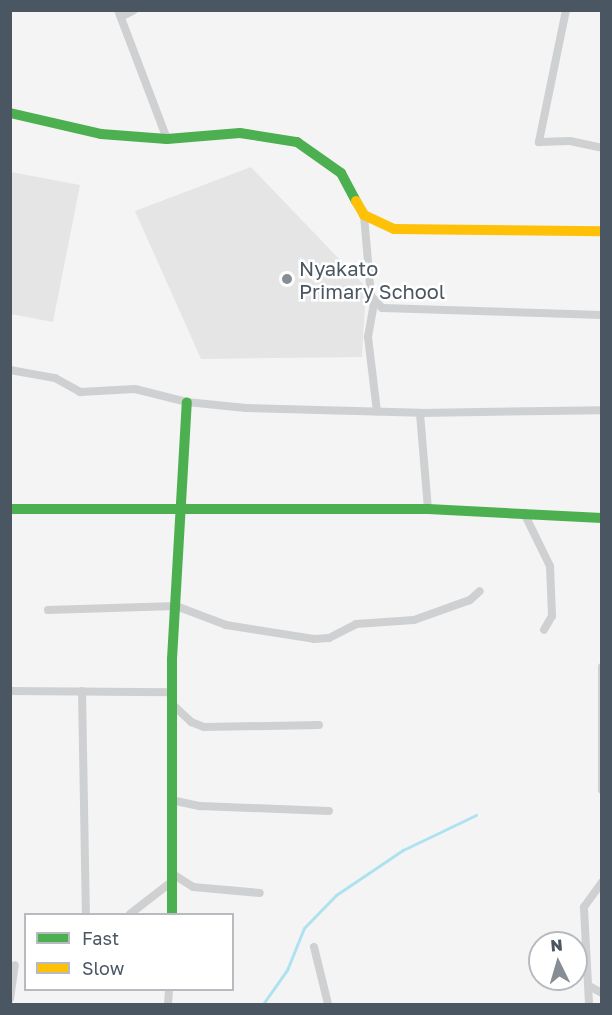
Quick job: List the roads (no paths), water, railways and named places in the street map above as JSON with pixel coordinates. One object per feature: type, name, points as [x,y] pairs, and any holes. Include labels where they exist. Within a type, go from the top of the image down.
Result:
[{"type":"street","points":[[134,10],[119,14],[166,139]]},
{"type":"street","points":[[566,10],[539,142],[570,141],[602,148]]},
{"type":"street","points":[[10,113],[89,133],[166,139],[240,133],[297,142],[340,173],[364,215],[374,303],[368,337],[377,411]]},
{"type":"street","points":[[364,215],[407,231],[602,231]]},
{"type":"street","points":[[374,303],[392,311],[602,315]]},
{"type":"street","points":[[10,370],[55,378],[80,392],[135,389],[187,402],[420,413],[602,410]]},
{"type":"street","points":[[172,913],[170,877],[172,692],[187,402]]},
{"type":"street","points":[[420,413],[428,509]]},
{"type":"street","points":[[10,509],[428,509],[602,518]]},
{"type":"street","points":[[524,513],[550,566],[552,616],[544,630]]},
{"type":"street","points":[[48,610],[176,606],[226,626],[314,639],[329,638],[356,624],[414,620],[470,600],[480,591]]},
{"type":"street","points":[[602,667],[602,790]]},
{"type":"street","points":[[10,691],[172,692]]},
{"type":"street","points":[[82,691],[86,913]]},
{"type":"street","points":[[173,705],[191,722],[204,727],[318,725]]},
{"type":"street","points":[[171,800],[200,806],[329,810]]},
{"type":"street","points":[[170,877],[194,886],[260,893]]},
{"type":"street","points":[[132,913],[170,877]]},
{"type":"street","points":[[589,1005],[591,987],[585,907],[602,882]]},
{"type":"street","points":[[314,947],[327,1005]]},
{"type":"street","points":[[10,999],[13,965]]},
{"type":"street","points":[[591,987],[602,993]]},
{"type":"waterway","points":[[263,1004],[287,970],[304,928],[336,895],[403,850],[476,815]]},
{"type":"place","name":"Nyakato Primary School","points":[[287,279]]}]
